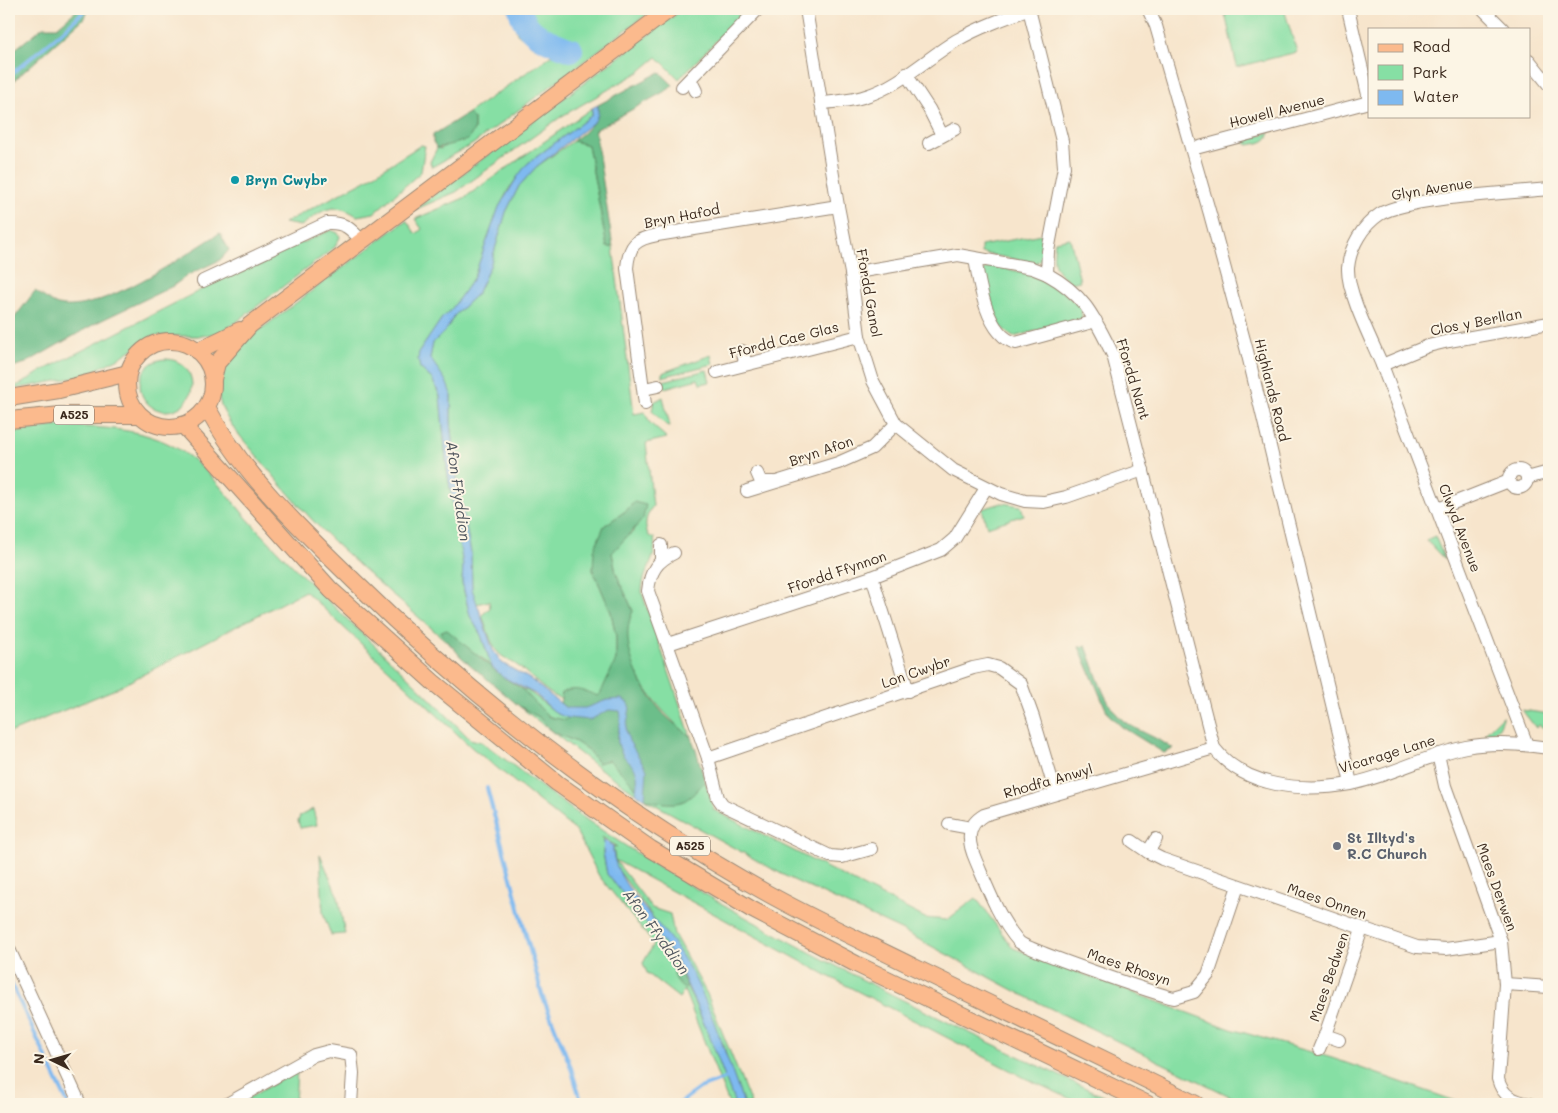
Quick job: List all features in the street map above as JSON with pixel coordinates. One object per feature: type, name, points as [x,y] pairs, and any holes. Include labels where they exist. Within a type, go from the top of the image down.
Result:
[{"type":"main road","points":[[197,351],[250,325],[670,9]]},
{"type":"main road","points":[[213,379],[207,362],[197,351],[176,341],[163,341],[149,346],[134,360],[128,373],[128,395],[139,415],[157,426],[168,428],[183,425],[197,418],[207,407],[212,394],[217,363],[250,325]]},
{"type":"main road","name":"A525","points":[[9,398],[128,373]]},
{"type":"main road","name":"A525","points":[[207,407],[219,431],[258,481],[378,605],[483,698],[594,784],[669,834],[765,892],[1046,1032],[1196,1104]]},
{"type":"main road","name":"A525","points":[[9,420],[61,415],[139,415]]},
{"type":"main road","name":"A525","points":[[183,425],[331,590],[433,682],[565,789],[651,849],[751,909],[856,964],[1148,1104]]},
{"type":"street","points":[[690,86],[758,9]]},
{"type":"street","name":"Ffordd Ganol","points":[[806,9],[838,206],[851,273],[859,336],[873,381],[896,424],[953,470],[986,488],[1025,501],[1044,502],[1066,497],[1143,470]]},
{"type":"street","points":[[821,103],[848,101],[868,96],[958,40],[986,25],[1030,9],[1062,142],[1064,167],[1048,251],[1047,274]]},
{"type":"street","name":"Highlands Road","points":[[1148,9],[1156,26],[1192,149],[1247,351],[1351,783]]},
{"type":"street","points":[[1348,9],[1368,97]]},
{"type":"street","points":[[1487,10],[1503,28]]},
{"type":"street","points":[[1530,61],[1549,85]]},
{"type":"street","points":[[906,74],[929,109],[942,135]]},
{"type":"street","name":"Howell Avenue","points":[[1192,149],[1368,101]]},
{"type":"street","points":[[929,143],[955,129]]},
{"type":"street","name":"Glyn Avenue","points":[[1364,322],[1350,281],[1348,268],[1358,235],[1381,214],[1393,209],[1420,203],[1549,190]]},
{"type":"street","name":"Bryn Hafod","points":[[645,404],[627,268],[628,251],[643,237],[838,206]]},
{"type":"street","points":[[203,281],[327,223],[336,222],[349,227],[361,240]]},
{"type":"street","name":"Ffordd Nant","points":[[851,273],[958,255],[1032,268],[1047,274],[1077,294],[1096,321],[1113,355],[1214,748]]},
{"type":"street","points":[[975,258],[978,280],[994,329],[1007,341],[1016,343],[1096,321]]},
{"type":"street","name":"Clwyd Avenue","points":[[1364,322],[1438,509],[1527,745]]},
{"type":"street","name":"Clos y Berllan","points":[[1382,365],[1428,346],[1549,323]]},
{"type":"street","name":"Ffordd Cae Glas","points":[[717,372],[859,336]]},
{"type":"street","points":[[742,351],[746,364]]},
{"type":"street","points":[[644,389],[658,386]]},
{"type":"street","name":"Bryn Afon","points":[[746,491],[838,463],[872,448],[896,424]]},
{"type":"street","points":[[1438,509],[1510,481],[1513,486],[1518,488],[1526,484],[1527,478],[1549,472]]},
{"type":"street","points":[[757,473],[761,482],[776,482]]},
{"type":"street","name":"Ffordd Ffynnon","points":[[668,644],[872,577],[941,550],[955,538],[986,488]]},
{"type":"street","points":[[661,544],[661,559],[649,579],[648,591],[708,758],[715,790],[723,805],[830,856],[859,858],[871,849]]},
{"type":"street","points":[[661,559],[674,553]]},
{"type":"street","points":[[872,577],[908,691]]},
{"type":"street","name":"Lon Cwybr","points":[[708,758],[973,668],[988,665],[999,668],[1021,684],[1033,716],[1056,794]]},
{"type":"street","name":"Vicarage Lane","points":[[1214,748],[1224,761],[1235,768],[1279,785],[1322,787],[1351,783],[1438,754],[1467,747],[1527,745],[1549,748]]},
{"type":"street","name":"Rhodfa Anwyl","points":[[971,828],[976,820],[984,815],[1172,762],[1214,748]]},
{"type":"street","name":"Maes Derwen","points":[[1438,754],[1445,786],[1501,941],[1505,984],[1498,1079],[1501,1090],[1510,1098],[1530,1104]]},
{"type":"street","points":[[949,824],[971,828]]},
{"type":"street","name":"Maes Rhosyn","points":[[971,828],[969,838],[970,849],[994,902],[1020,944],[1174,998],[1194,992],[1208,975],[1238,886]]},
{"type":"street","points":[[1148,852],[1156,839]]},
{"type":"street","name":"Maes Onnen","points":[[1132,841],[1148,852],[1238,886],[1417,947],[1432,949],[1501,941]]},
{"type":"street","name":"Maes Bedwen","points":[[1320,1049],[1362,928]]},
{"type":"street","points":[[9,949],[80,1104]]},
{"type":"street","points":[[1505,984],[1549,987]]},
{"type":"street","name":"Maes Bedwen","points":[[1325,1035],[1339,1040]]},
{"type":"street","points":[[227,1104],[314,1055],[329,1051],[351,1055],[353,1074],[351,1104]]},
{"type":"green space","points":[[78,9],[90,9],[83,19],[9,85],[9,54],[43,27],[57,27]]},
{"type":"green space","points":[[509,9],[515,9],[528,34],[561,54],[574,47],[549,38],[536,30],[526,18],[522,9],[654,9],[473,144],[432,167],[430,162],[437,148],[440,149],[474,130],[474,119],[468,113],[552,55],[533,46],[517,33]]},
{"type":"green space","points":[[683,9],[747,9],[679,79],[657,57],[639,72],[562,116],[456,192],[414,210]]},
{"type":"green space","points":[[1224,9],[1284,9],[1297,52],[1237,67]]},
{"type":"green space","points":[[660,72],[673,85],[669,89],[595,130],[613,247],[607,247],[588,145],[573,141],[594,121],[598,105]]},
{"type":"green space","points":[[592,108],[592,115],[527,164],[509,189],[499,207],[474,277],[451,310],[442,318],[419,352],[420,368],[432,379],[440,396],[447,470],[463,565],[462,583],[470,616],[481,635],[492,667],[482,658],[440,631],[453,647],[363,569],[314,522],[285,490],[227,418],[219,400],[219,383],[228,362],[248,339],[406,220],[416,234],[422,229],[415,219],[464,198]]},
{"type":"green space","points":[[468,113],[474,119],[474,130],[468,140],[437,148],[433,142],[433,135]]},
{"type":"green space","points":[[1270,132],[1265,140],[1259,143],[1249,145],[1242,141]]},
{"type":"green space","points":[[573,141],[588,145],[607,247],[613,247],[634,414],[645,412],[650,423],[667,438],[646,443],[653,506],[647,517],[646,524],[649,536],[654,538],[655,546],[652,560],[644,578],[642,593],[691,737],[652,698],[633,664],[628,646],[628,628],[633,611],[616,573],[612,553],[623,539],[633,532],[634,502],[627,510],[604,526],[593,570],[611,612],[616,637],[616,660],[601,694],[574,701],[564,700],[555,696],[518,666],[502,656],[492,643],[482,615],[490,608],[489,601],[476,604],[472,589],[471,553],[458,485],[451,422],[451,394],[430,358],[433,343],[446,330],[454,316],[477,294],[490,266],[506,212],[519,186],[536,167]]},
{"type":"green space","points":[[421,145],[425,146],[421,172],[374,213],[357,216],[348,211],[334,208],[321,212],[301,226],[284,223],[364,181]]},
{"type":"green space","points":[[331,230],[338,233],[340,237],[335,247],[231,326],[217,333],[202,336],[153,336],[119,358],[83,376],[9,390],[9,388],[21,384],[40,372],[236,272]]},
{"type":"green space","points":[[220,233],[229,250],[220,260],[188,275],[173,286],[98,322],[26,363],[9,368],[9,325],[35,291],[58,305],[75,306],[96,301],[141,281]]},
{"type":"green space","points":[[1046,233],[1043,258],[1036,263],[981,253],[981,246]]},
{"type":"green space","points":[[1070,238],[1080,281],[1071,283],[1060,273],[1054,261],[1055,241]]},
{"type":"green space","points":[[991,266],[1022,272],[1056,285],[1081,308],[1082,319],[1013,337],[1000,326],[984,279],[984,270]]},
{"type":"green space","points":[[711,355],[713,364],[662,377],[662,373]]},
{"type":"green space","points":[[161,359],[171,359],[181,363],[188,370],[192,385],[188,400],[181,407],[171,411],[161,411],[151,407],[144,400],[140,390],[140,380],[144,370],[151,363]]},
{"type":"green space","points":[[707,370],[710,382],[700,384],[698,379],[665,388],[663,381]]},
{"type":"green space","points":[[663,397],[670,426],[667,426],[652,411],[654,402]]},
{"type":"green space","points":[[56,426],[130,431],[158,439],[184,453],[207,472],[257,529],[309,582],[470,739],[482,742],[610,836],[748,919],[809,952],[933,1015],[1120,1104],[1082,1104],[1027,1079],[830,977],[615,860],[613,846],[617,847],[602,837],[604,840],[603,853],[607,874],[660,938],[680,968],[678,967],[709,1035],[735,1104],[729,1104],[684,990],[679,998],[647,973],[643,963],[654,944],[599,876],[576,831],[471,747],[305,591],[113,690],[9,733],[9,433]]},
{"type":"green space","points":[[634,502],[646,505],[643,519],[612,553],[616,573],[633,611],[629,624],[630,654],[635,669],[650,697],[671,721],[690,736],[705,781],[690,797],[684,801],[674,803],[662,803],[640,796],[633,784],[609,760],[598,763],[588,750],[576,742],[551,731],[539,717],[519,706],[461,657],[440,632],[446,629],[503,677],[521,688],[549,717],[566,720],[568,718],[566,708],[560,703],[562,693],[575,690],[598,696],[616,660],[616,637],[611,612],[593,570],[594,550],[604,526],[627,510]]},
{"type":"green space","points":[[1002,503],[1021,506],[1024,515],[987,527],[982,509]]},
{"type":"green space","points":[[1435,536],[1445,560],[1426,540]]},
{"type":"green space","points":[[1086,646],[1106,697],[1117,715],[1131,726],[1173,749],[1164,753],[1122,727],[1108,714],[1079,647]]},
{"type":"green space","points":[[521,688],[555,712],[568,718],[566,721],[553,718],[547,714]]},
{"type":"green space","points":[[519,706],[539,717],[551,731]]},
{"type":"green space","points":[[1522,710],[1549,714],[1549,731],[1539,725],[1536,728]]},
{"type":"green space","points":[[1502,716],[1498,729],[1484,734]]},
{"type":"green space","points":[[551,731],[576,742],[588,750],[598,763],[609,760],[633,784],[640,796],[596,766]]},
{"type":"green space","points":[[705,781],[714,810],[925,918],[947,920],[976,898],[1013,948],[1231,1029],[1332,1058],[1464,1104],[1246,1104],[1021,994],[903,931],[787,877],[645,799],[670,800],[685,796]]},
{"type":"green space","points":[[313,809],[317,825],[300,828],[298,821],[300,816]]},
{"type":"green space","points":[[320,854],[338,897],[345,934],[331,935],[323,913]]},
{"type":"green space","points":[[615,860],[652,908],[670,914],[674,934],[707,994],[751,1104],[744,1104],[724,1046],[682,957],[616,867]]},
{"type":"green space","points":[[678,967],[687,986],[684,989],[674,978],[675,968]]},
{"type":"green space","points":[[297,1070],[295,1104],[238,1104]]},
{"type":"water","points":[[598,105],[598,114],[595,121],[536,167],[519,186],[506,212],[490,266],[477,294],[454,316],[446,330],[433,343],[430,358],[446,381],[451,394],[451,422],[458,485],[471,553],[472,589],[493,650],[502,663],[530,679],[566,708],[585,708],[607,700],[622,699],[628,703],[630,708],[626,730],[629,741],[647,770],[645,799],[635,793],[637,775],[632,765],[624,757],[618,743],[620,711],[609,710],[590,720],[568,718],[557,714],[535,694],[503,677],[492,667],[481,635],[470,616],[462,582],[463,565],[447,470],[440,396],[432,379],[420,368],[418,359],[419,352],[442,318],[451,310],[474,277],[499,207],[518,176],[527,164],[592,115],[592,108]]},
{"type":"water","points":[[604,840],[613,846],[614,858],[626,884],[672,941],[695,979],[705,999],[744,1104],[735,1104],[709,1035],[676,959],[607,874],[603,853]]},
{"type":"waterway","points":[[9,76],[62,32],[86,9]]},
{"type":"waterway","name":"Afon Ffyddion","points":[[520,9],[523,18],[532,31],[546,40],[571,50]]},
{"type":"waterway","points":[[487,788],[542,995],[570,1065],[582,1104]]},
{"type":"waterway","points":[[9,979],[68,1104]]},
{"type":"waterway","points":[[678,1104],[700,1088],[729,1077]]},
{"type":"place","name":"Bryn Cwybr","points":[[235,180]]},
{"type":"place","name":"St Illtyd's R.C Church","points":[[1337,846]]}]
